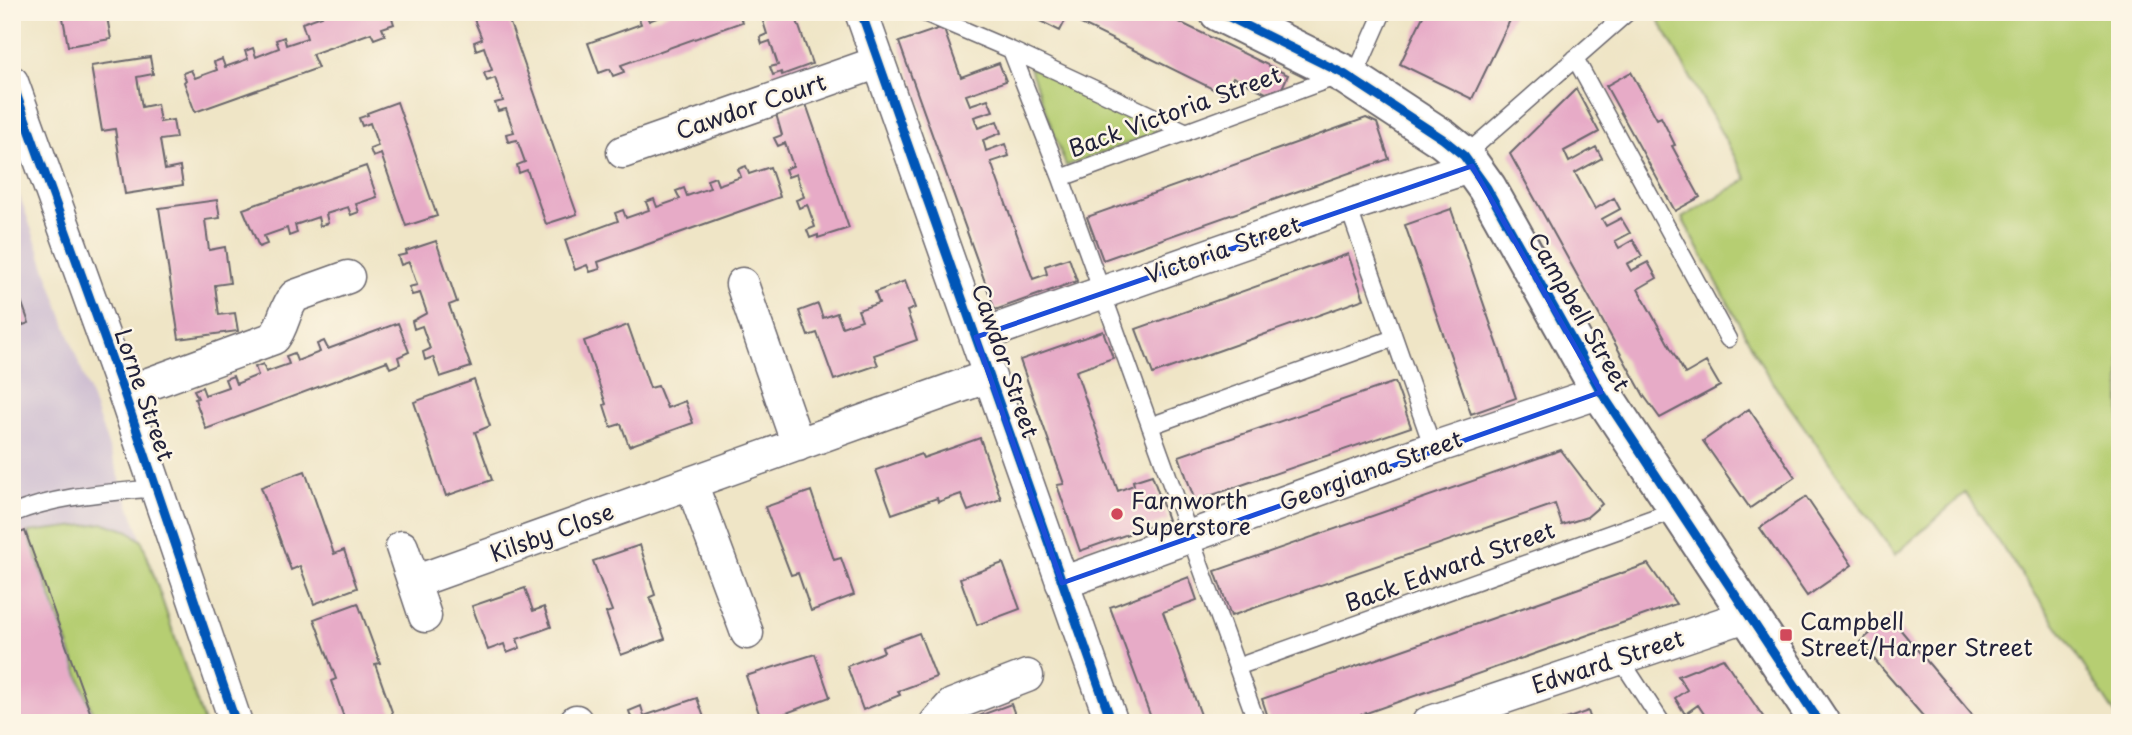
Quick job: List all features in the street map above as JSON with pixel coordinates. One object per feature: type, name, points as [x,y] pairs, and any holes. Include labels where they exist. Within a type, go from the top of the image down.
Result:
[{"type":"street","name":"Cawdor Street","points":[[861,12],[1112,723]]},
{"type":"street","name":"Campbell Street","points":[[1219,12],[1348,77],[1443,139],[1468,161],[1601,392],[1820,723]]},
{"type":"street","name":"Cawdor Court","points":[[623,152],[879,62]]},
{"type":"street","name":"Lorne Street","points":[[12,82],[124,393],[236,723]]},
{"type":"street","name":"Victoria Street","points":[[976,337],[1468,161]]},
{"type":"street","points":[[124,393],[274,338],[280,331],[289,302],[295,296],[348,277]]},
{"type":"street","points":[[742,284],[798,444]]},
{"type":"street","name":"Kilsby Close","points":[[414,582],[989,376]]},
{"type":"street","name":"Georgiana Street","points":[[1062,583],[1433,448],[1601,392]]},
{"type":"street","points":[[691,483],[747,633]]},
{"type":"street","points":[[402,547],[425,616]]},
{"type":"street","name":"Edward Street","points":[[1428,723],[1749,615]]},
{"type":"street","points":[[936,723],[952,705],[1027,676]]},
{"type":"lane","points":[[922,12],[1187,132]]},
{"type":"lane","points":[[1348,77],[1383,12]]},
{"type":"lane","points":[[1468,161],[1575,58],[1628,12]]},
{"type":"lane","points":[[1011,50],[1102,292],[1257,723]]},
{"type":"lane","points":[[1575,58],[1728,339]]},
{"type":"lane","name":"Back Victoria Street","points":[[1060,178],[1348,77]]},
{"type":"lane","points":[[1348,206],[1433,448]]},
{"type":"lane","points":[[1150,426],[1394,338]]},
{"type":"lane","points":[[12,514],[60,499],[156,488]]},
{"type":"lane","name":"Back Edward Street","points":[[1237,667],[1678,509]]},
{"type":"lane","points":[[1619,657],[1662,723]]},
{"type":"highlighted area","points":[[1472,166],[1601,392],[1062,583],[976,337]]},
{"type":"shaded area","points":[[12,174],[142,541],[129,531],[28,532],[96,723],[12,723]]},
{"type":"green space","points":[[1654,12],[2120,12],[2120,722],[1965,493],[1895,555],[1768,376],[1682,218],[1747,179]]},
{"type":"green space","points":[[1029,66],[1159,132],[1066,166]]},
{"type":"green space","points":[[104,523],[129,531],[142,541],[204,723],[96,723],[28,532]]},
{"type":"building","points":[[62,12],[122,12],[123,15],[107,17],[111,39],[68,46]]},
{"type":"building","points":[[320,12],[390,12],[394,24],[382,28],[385,35],[374,39],[371,33],[312,54],[318,68],[195,112],[183,73],[191,70],[195,78],[217,70],[214,62],[222,59],[225,67],[248,59],[245,51],[253,48],[256,57],[279,48],[276,40],[284,37],[286,45],[307,38],[302,23],[322,16]]},
{"type":"building","points":[[493,12],[506,12],[577,214],[546,224],[527,170],[519,173],[517,165],[525,162],[517,140],[508,142],[506,134],[514,132],[506,109],[498,111],[495,103],[503,101],[495,78],[487,81],[484,73],[492,70],[484,47],[476,50],[474,42],[482,39],[474,19]]},
{"type":"building","points":[[672,12],[738,12],[742,22],[621,65],[624,72],[613,76],[610,69],[599,73],[588,43],[641,24],[638,16],[646,14],[649,21]]},
{"type":"building","points":[[760,12],[794,12],[812,64],[782,75],[781,72],[773,75],[770,67],[778,65],[770,41],[762,44],[760,37],[767,34]]},
{"type":"building","points":[[1042,12],[1159,12],[1288,75],[1282,88],[1266,93],[1233,77],[1225,95],[1067,17],[1060,31],[1038,20]]},
{"type":"building","points":[[1425,12],[1514,12],[1472,99],[1400,64]]},
{"type":"building","points":[[943,27],[961,77],[999,63],[1006,81],[966,95],[970,105],[988,99],[993,111],[974,117],[978,128],[997,121],[1001,133],[983,140],[986,151],[1005,144],[1009,156],[991,162],[1033,279],[1047,274],[1045,266],[1069,258],[1077,281],[995,310],[899,42]]},
{"type":"building","points":[[150,57],[153,74],[137,77],[142,107],[157,104],[160,122],[173,120],[176,138],[160,140],[165,170],[180,167],[183,185],[125,194],[115,129],[102,131],[91,66]]},
{"type":"building","points":[[1631,72],[1657,119],[1661,117],[1675,145],[1672,146],[1700,197],[1675,211],[1606,86]]},
{"type":"building","points":[[1576,89],[1599,132],[1564,151],[1569,162],[1596,147],[1602,158],[1575,173],[1595,209],[1614,198],[1620,209],[1602,219],[1606,226],[1621,218],[1630,233],[1615,241],[1619,248],[1633,240],[1642,256],[1627,264],[1631,271],[1648,262],[1657,278],[1638,289],[1685,374],[1706,362],[1720,386],[1660,418],[1644,396],[1510,154]]},
{"type":"building","points":[[397,102],[437,216],[406,226],[381,154],[373,157],[370,149],[378,146],[370,123],[362,126],[359,118]]},
{"type":"building","points":[[806,104],[849,228],[818,238],[818,235],[810,238],[807,230],[815,227],[807,205],[799,208],[796,200],[804,197],[796,174],[788,177],[785,169],[793,166],[785,143],[778,146],[774,138],[782,135],[776,114]]},
{"type":"building","points":[[1366,118],[1377,123],[1389,159],[1103,260],[1087,217]]},
{"type":"building","points":[[366,166],[377,197],[356,204],[359,212],[351,215],[348,207],[326,214],[328,223],[320,226],[318,217],[295,225],[297,233],[289,236],[287,228],[264,236],[267,244],[259,247],[243,209]]},
{"type":"building","points":[[746,166],[749,174],[770,167],[780,197],[598,262],[600,269],[590,272],[587,265],[575,270],[565,240],[618,221],[615,213],[623,210],[626,218],[649,210],[646,202],[654,199],[657,207],[680,199],[676,191],[684,188],[687,196],[710,188],[707,180],[715,177],[718,185],[741,177],[738,169]]},
{"type":"building","points":[[217,200],[220,218],[205,220],[209,250],[225,247],[230,283],[215,285],[219,315],[235,313],[238,331],[179,339],[159,208]]},
{"type":"building","points":[[1451,209],[1516,398],[1471,414],[1405,225]]},
{"type":"building","points":[[436,241],[457,302],[449,305],[471,367],[440,377],[433,357],[425,360],[423,352],[430,349],[422,326],[414,329],[412,321],[427,313],[420,293],[412,295],[409,287],[417,285],[409,262],[401,265],[398,256]]},
{"type":"building","points":[[1348,254],[1364,299],[1153,374],[1136,329]]},
{"type":"building","points":[[12,275],[29,323],[12,329]]},
{"type":"building","points":[[905,281],[915,308],[907,311],[917,340],[874,355],[878,365],[834,380],[817,333],[808,336],[799,311],[818,304],[823,318],[837,313],[842,327],[862,320],[858,310],[879,303],[875,292]]},
{"type":"building","points":[[398,323],[409,352],[398,357],[400,364],[390,368],[387,361],[206,429],[194,390],[202,387],[205,395],[228,387],[225,379],[233,376],[236,384],[258,375],[255,367],[263,364],[266,372],[289,364],[286,356],[294,353],[297,361],[320,352],[317,344],[324,341],[328,349]]},
{"type":"building","points":[[628,325],[650,388],[658,386],[667,408],[685,401],[693,423],[629,446],[621,424],[611,427],[604,405],[606,404],[584,341]]},
{"type":"building","points":[[1103,331],[1113,358],[1076,371],[1084,395],[1118,491],[1134,485],[1133,481],[1152,475],[1168,520],[1080,551],[1057,485],[1064,484],[1020,360]]},
{"type":"building","points":[[474,380],[490,426],[475,432],[492,480],[446,496],[414,402]]},
{"type":"building","points":[[1395,382],[1411,427],[1195,501],[1179,456]]},
{"type":"building","points":[[1749,409],[1795,477],[1750,508],[1703,441]]},
{"type":"building","points":[[980,438],[1001,499],[968,511],[961,494],[938,502],[937,498],[892,514],[876,470],[921,454],[923,458]]},
{"type":"building","points":[[1561,450],[1602,504],[1587,517],[1562,525],[1555,504],[1231,616],[1215,571]]},
{"type":"building","points":[[305,471],[334,554],[344,550],[357,588],[314,604],[300,566],[291,570],[261,487]]},
{"type":"building","points":[[811,491],[834,560],[841,558],[854,595],[811,611],[798,573],[791,575],[765,507]]},
{"type":"building","points":[[1806,497],[1852,565],[1807,596],[1760,528]]},
{"type":"building","points":[[25,531],[94,723],[12,723],[12,536]]},
{"type":"building","points":[[640,545],[655,595],[650,597],[665,639],[621,655],[606,613],[612,611],[593,561]]},
{"type":"building","points":[[1003,563],[1020,609],[977,625],[960,578]]},
{"type":"building","points":[[1648,564],[1676,604],[1338,723],[1270,723],[1262,699]]},
{"type":"building","points":[[1189,577],[1197,600],[1163,612],[1204,723],[1153,723],[1110,607]]},
{"type":"building","points":[[525,588],[533,611],[544,607],[551,627],[517,639],[520,648],[507,653],[504,644],[488,650],[472,606]]},
{"type":"building","points":[[358,603],[380,663],[375,664],[396,723],[346,723],[331,681],[336,679],[314,619]]},
{"type":"building","points":[[1890,617],[1979,723],[1929,723],[1884,671],[1860,642]]},
{"type":"building","points":[[919,633],[936,677],[898,691],[900,695],[863,710],[847,666],[884,652],[882,647]]},
{"type":"building","points":[[815,654],[830,697],[762,722],[746,676]]},
{"type":"building","points":[[1723,658],[1767,723],[1710,723],[1698,705],[1685,714],[1675,698],[1687,690],[1678,676]]},
{"type":"building","points":[[697,698],[706,723],[633,723],[629,711],[641,706],[644,716]]},
{"type":"building","points":[[1011,704],[1018,723],[969,723],[968,720]]},
{"type":"building","points":[[1588,711],[1592,723],[1558,723],[1558,722]]},
{"type":"cycle path","points":[[861,12],[1112,723]]},
{"type":"cycle path","points":[[1219,12],[1344,74],[1443,139],[1464,156],[1487,188],[1601,392],[1820,723]]},
{"type":"cycle path","points":[[12,82],[124,393],[236,723]]},
{"type":"place","name":"Farnworth Superstore","points":[[1117,514]]},
{"type":"place","name":"Campbell Street/Harper Street","points":[[1786,635]]}]
